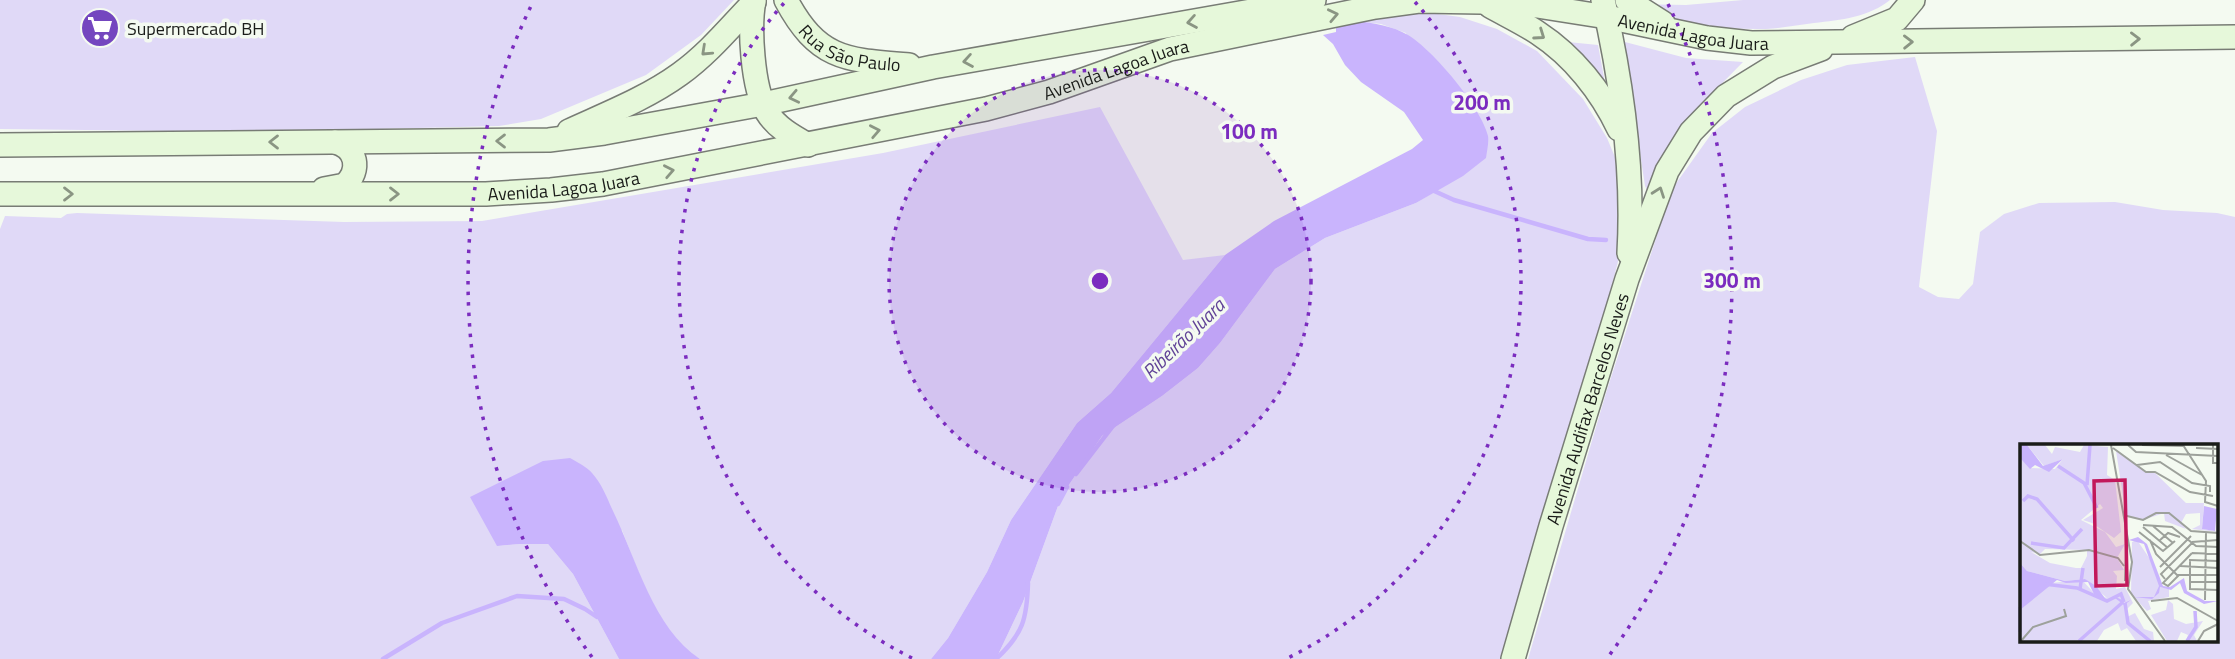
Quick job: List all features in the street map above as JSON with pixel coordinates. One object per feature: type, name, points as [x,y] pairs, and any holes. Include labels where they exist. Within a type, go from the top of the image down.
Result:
[{"type":"main road","name":"Rua São Paulo","points":[[786,0],[808,35],[822,47],[838,55],[862,62],[933,67]]},
{"type":"main road","name":"Avenida Lagoa Juara","points":[[0,194],[486,194],[603,184],[1021,101],[1170,49],[1292,14],[1314,0]]},
{"type":"main road","points":[[1627,0],[1676,31]]},
{"type":"main road","name":"Avenida Audifax Barcelos Neves","points":[[1513,659],[1627,279],[1667,171],[1691,132],[1726,96],[1773,67],[1897,19],[1913,0]]},
{"type":"main road","points":[[754,1],[751,34],[762,104],[777,124],[808,145]]},
{"type":"main road","points":[[549,140],[645,95],[679,75],[707,51],[754,1]]},
{"type":"main road","name":"Avenida Lagoa Juara","points":[[0,145],[549,140],[604,133],[762,104],[933,67],[1292,14],[1419,1],[1605,9],[1676,31],[1751,43],[2235,37]]},
{"type":"main road","points":[[1481,2],[1538,33],[1566,55],[1609,107],[1629,149]]},
{"type":"main road","name":"Avenida Audifax Barcelos Neves","points":[[1605,9],[1629,149],[1631,223],[1627,279]]},
{"type":"main road","points":[[258,194],[345,185],[355,171],[354,158],[347,147],[335,142]]},
{"type":"shaded area","points":[[0,0],[734,0],[701,35],[646,75],[541,119],[499,126],[256,132],[0,129]]},
{"type":"shaded area","points":[[1743,0],[1890,0],[1854,17],[1766,29],[1698,24],[1634,4],[1686,5]]},
{"type":"shaded area","points":[[1423,12],[1460,17],[1497,29],[1537,51],[1583,99],[1607,138],[1622,174],[1624,238],[1586,387],[1507,659],[996,659],[1023,602],[1062,495],[1102,436],[1198,368],[1275,269],[1325,238],[1416,203],[1439,189],[1406,33],[1381,24],[1363,22]]},
{"type":"shaded area","points":[[1568,42],[1598,45],[1605,83],[1588,62]]},
{"type":"shaded area","points":[[1620,42],[1686,58],[1743,62],[1684,122],[1648,192],[1645,186]]},
{"type":"shaded area","points":[[1915,57],[1937,131],[1919,287],[1938,297],[1959,299],[1973,284],[1980,232],[2004,214],[2039,203],[2115,202],[2235,217],[2235,659],[1528,659],[1606,393],[1672,189],[1712,133],[1745,107],[1801,80],[1847,65]]},
{"type":"shaded area","points":[[1100,107],[1183,260],[1225,255],[1111,393],[1077,423],[1011,520],[987,572],[948,638],[931,659],[700,659],[684,648],[662,620],[622,530],[497,546],[548,544],[573,574],[619,659],[0,659],[0,229],[5,216],[61,218],[77,213],[344,222],[482,221],[883,153]]},
{"type":"water","points":[[1356,21],[1383,25],[1402,32],[1430,53],[1455,80],[1484,124],[1488,138],[1486,158],[1463,176],[1416,203],[1325,238],[1275,269],[1198,368],[1102,436],[1062,495],[1023,602],[996,659],[931,659],[948,638],[987,572],[1011,520],[1077,423],[1111,393],[1225,255],[1274,221],[1412,149],[1423,140],[1404,112],[1361,82],[1345,65],[1333,44],[1323,35],[1336,32],[1336,25]]},
{"type":"water","points":[[570,458],[592,473],[599,482],[658,611],[684,646],[700,659],[619,659],[573,574],[548,544],[497,546],[470,497],[543,461]]},
{"type":"waterway","points":[[1432,190],[1454,200],[1588,239],[1606,240]]},
{"type":"waterway","name":"Ribeirão Juara","points":[[1076,474],[1113,426]]},
{"type":"waterway","name":"Ribeirão Juara","points":[[1058,504],[1067,487]]},
{"type":"waterway","name":"Ribeirão Juara","points":[[996,659],[1012,642],[1022,625],[1028,583]]},
{"type":"waterway","name":"Ribeirão Juara","points":[[383,659],[442,623],[517,596],[564,599],[597,617]]},
{"type":"place","name":"Supermercado BH","points":[[100,28]]}]
